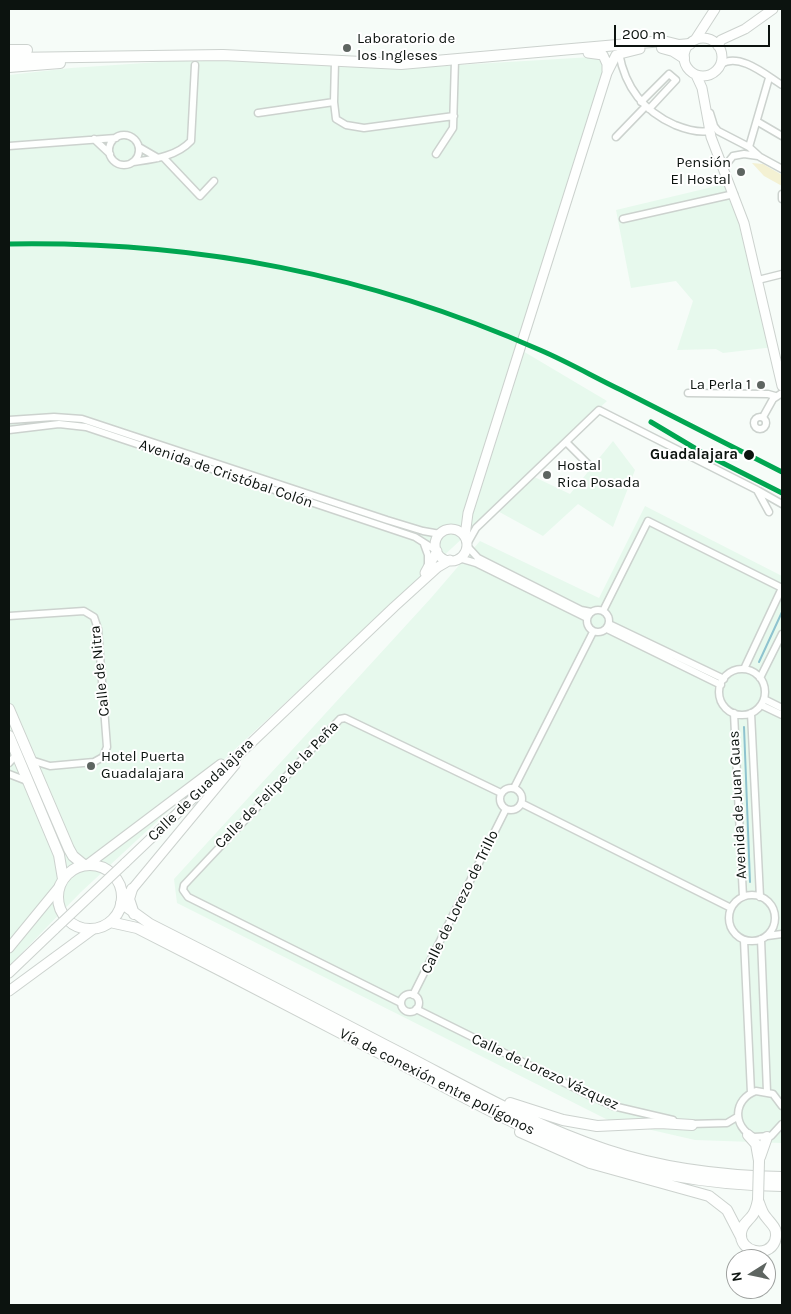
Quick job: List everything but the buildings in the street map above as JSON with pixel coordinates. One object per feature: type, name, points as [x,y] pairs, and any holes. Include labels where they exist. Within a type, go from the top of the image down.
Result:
[{"type":"main road","points":[[684,58],[715,9]]},
{"type":"main road","points":[[718,46],[721,40],[745,29],[773,9]]},
{"type":"main road","points":[[9,58],[232,55],[401,64],[574,47],[663,41],[679,46],[705,38],[718,46],[722,54],[721,64],[711,75],[707,89],[713,131],[729,182]]},
{"type":"main road","points":[[504,55],[588,53],[666,48],[684,58],[688,68],[696,75],[702,88],[709,131],[734,194],[758,280],[781,372],[782,386]]},
{"type":"main road","points":[[464,537],[446,530],[440,534],[436,542],[437,551],[442,557],[454,559],[464,554],[464,537],[468,513],[607,73],[615,56],[620,53],[640,49]]},
{"type":"main road","points":[[9,50],[100,50],[180,55]]},
{"type":"main road","points":[[588,53],[603,56],[608,64],[607,73]]},
{"type":"main road","points":[[9,67],[47,63],[134,60],[180,55]]},
{"type":"main road","points":[[696,75],[711,75]]},
{"type":"main road","name":"Calle de Guadalajara","points":[[394,607],[427,571],[437,551]]},
{"type":"main road","name":"Calle de Guadalajara","points":[[9,973],[394,607],[438,567],[454,559]]},
{"type":"main road","points":[[9,948],[74,868],[86,865],[222,763],[296,695],[314,683]]},
{"type":"main road","points":[[9,709],[71,853],[86,865],[105,868],[113,874],[121,891],[122,902]]},
{"type":"main road","points":[[9,991],[92,930],[110,922],[132,889],[277,718]]},
{"type":"main road","points":[[9,736],[59,855],[61,883],[57,897],[64,916],[80,928],[92,930]]},
{"type":"main road","points":[[132,889],[129,899],[135,915]]},
{"type":"main road","name":"Vía de conexión entre polígonos","points":[[122,902],[135,915],[528,1128],[592,1155],[641,1169],[678,1177],[738,1184],[782,1186]]},
{"type":"main road","name":"Vía de conexión entre polígonos","points":[[110,922],[137,928],[520,1114],[599,1147],[635,1158],[682,1168],[734,1175],[782,1177]]},
{"type":"main road","points":[[348,1031],[500,1098],[545,1114],[597,1126],[660,1123],[692,1125]]},
{"type":"main road","points":[[348,1031],[376,1056],[564,1153],[620,1172],[709,1196],[727,1210],[746,1248],[757,1252],[768,1249],[782,1224]]},
{"type":"main road","points":[[741,1237],[743,1226],[751,1218],[758,1200],[759,1161],[756,1144],[748,1134]]},
{"type":"main road","points":[[759,1161],[767,1137]]},
{"type":"main road","points":[[758,1200],[766,1218],[775,1228],[776,1237]]},
{"type":"main road","points":[[751,1218],[766,1218]]},
{"type":"street","points":[[620,53],[624,76]]},
{"type":"street","points":[[436,154],[453,128],[455,60]]},
{"type":"street","points":[[335,61],[334,119],[346,125],[364,128],[454,116]]},
{"type":"street","points":[[721,64],[727,62],[744,63],[782,85]]},
{"type":"street","points":[[94,139],[117,163],[122,165],[161,157],[186,147],[191,141],[195,65]]},
{"type":"street","points":[[607,73],[616,69],[624,76],[645,106],[666,121],[684,128],[709,131]]},
{"type":"street","points":[[616,137],[645,106],[669,74],[676,80],[645,106]]},
{"type":"street","points":[[750,147],[769,78]]},
{"type":"street","points":[[258,113],[334,102]]},
{"type":"street","points":[[710,113],[716,129],[743,146],[750,147],[760,156],[782,169]]},
{"type":"street","points":[[758,122],[782,136]]},
{"type":"street","points":[[9,146],[127,136],[136,142],[139,147],[161,157],[200,196],[214,181]]},
{"type":"street","points":[[110,154],[112,142],[116,138]]},
{"type":"street","points":[[133,162],[137,158],[139,147]]},
{"type":"street","points":[[725,166],[733,156],[744,154],[760,156]]},
{"type":"street","points":[[623,218],[734,194]]},
{"type":"street","points":[[782,194],[782,199]]},
{"type":"street","points":[[758,280],[782,274]]},
{"type":"street","points":[[688,393],[768,394],[775,396]]},
{"type":"street","points":[[763,417],[775,396],[782,393]]},
{"type":"street","points":[[464,537],[476,528],[600,410],[782,504]]},
{"type":"street","name":"Avenida de Cristóbal Colón","points":[[9,420],[54,417],[82,418],[423,532],[440,534]]},
{"type":"street","name":"Avenida de Cristóbal Colón","points":[[9,430],[59,424],[86,427],[415,537],[437,551]]},
{"type":"street","points":[[566,442],[589,465]]},
{"type":"street","points":[[758,490],[769,512]]},
{"type":"street","points":[[454,559],[478,564],[589,615],[603,611],[648,521],[782,588],[744,669]]},
{"type":"street","points":[[464,537],[476,528]]},
{"type":"street","points":[[464,537],[478,558],[589,615]]},
{"type":"street","points":[[423,543],[428,555],[427,571]]},
{"type":"street","name":"Calle de Nitra","points":[[9,616],[84,610],[94,617],[98,629],[107,748],[103,757],[94,762],[50,766],[30,759]]},
{"type":"street","points":[[589,615],[588,627],[594,632],[600,633],[608,627],[609,618],[603,611]]},
{"type":"street","points":[[608,627],[723,682]]},
{"type":"street","points":[[514,788],[594,632]]},
{"type":"street","points":[[760,678],[782,634]]},
{"type":"street","points":[[744,669],[751,671],[760,678],[765,688],[762,702],[751,713],[734,713],[722,703],[720,696],[723,682],[731,672],[744,669]]},
{"type":"street","points":[[762,702],[782,708]]},
{"type":"street","points":[[762,702],[782,715]]},
{"type":"street","name":"Avenida de Juan Guas","points":[[734,713],[743,897]]},
{"type":"street","name":"Avenida de Juan Guas","points":[[751,713],[760,897]]},
{"type":"street","name":"Calle de Felipe de la Peña","points":[[401,1003],[188,897],[183,890],[187,879],[340,719],[345,718],[501,793]]},
{"type":"street","points":[[9,763],[16,755]]},
{"type":"street","points":[[39,780],[50,766]]},
{"type":"street","points":[[9,774],[27,782]]},
{"type":"street","points":[[506,788],[514,788],[521,795],[521,803],[513,810],[506,809],[501,804],[501,793],[506,788]]},
{"type":"street","points":[[521,803],[731,908]]},
{"type":"street","name":"Calle de Lorezo de Trillo","points":[[413,995],[506,809]]},
{"type":"street","points":[[766,1092],[764,938],[771,931],[774,921],[773,909],[760,897],[748,895],[731,908],[730,924],[732,931],[744,940],[764,938],[782,933],[774,921]]},
{"type":"street","points":[[744,940],[751,1093]]},
{"type":"street","points":[[413,995],[418,1000],[416,1010],[406,1011],[401,1003],[404,996],[413,995]]},
{"type":"street","name":"Calle de Lorezo Vázquez","points":[[416,1010],[610,1104],[692,1125],[726,1123],[737,1117]]},
{"type":"street","points":[[782,1106],[778,1098],[766,1092],[751,1093],[741,1101],[737,1117],[740,1125],[748,1134],[760,1138],[767,1137],[776,1132],[782,1124]]},
{"type":"shaded area","points":[[601,58],[604,69],[516,347],[607,401],[528,474],[570,494],[613,441],[635,470],[613,527],[578,504],[543,536],[494,509],[81,892],[9,966],[9,75],[71,68],[203,59],[407,68]]},
{"type":"shaded area","points":[[752,163],[763,164],[782,175],[782,186],[764,176]]},
{"type":"shaded area","points":[[725,184],[744,223],[774,347],[723,353],[716,349],[677,350],[693,301],[676,281],[631,288],[616,210]]},
{"type":"shaded area","points":[[645,506],[782,576],[782,1143],[695,1140],[608,1120],[177,903],[174,879],[431,598],[480,541],[599,598]]},
{"type":"waterway","points":[[759,662],[782,612]]},
{"type":"waterway","points":[[744,727],[750,882]]},
{"type":"railway","points":[[651,422],[703,453],[782,493]]},
{"type":"transit line","points":[[9,244],[79,245],[147,249],[214,256],[280,267],[346,282],[411,301],[475,324],[550,355],[782,472]]},
{"type":"transit line","points":[[651,422],[703,453],[782,493]]},
{"type":"place","name":"Laboratorio de los Ingleses","points":[[347,48]]},
{"type":"place","name":"Pensión El Hostal","points":[[741,172]]},
{"type":"place","name":"La Perla 1","points":[[761,385]]},
{"type":"place","name":"Guadalajara","points":[[749,455]]},
{"type":"place","name":"Hostal Rica Posada","points":[[547,475]]},
{"type":"place","name":"Hotel Puerta Guadalajara","points":[[91,766]]}]
